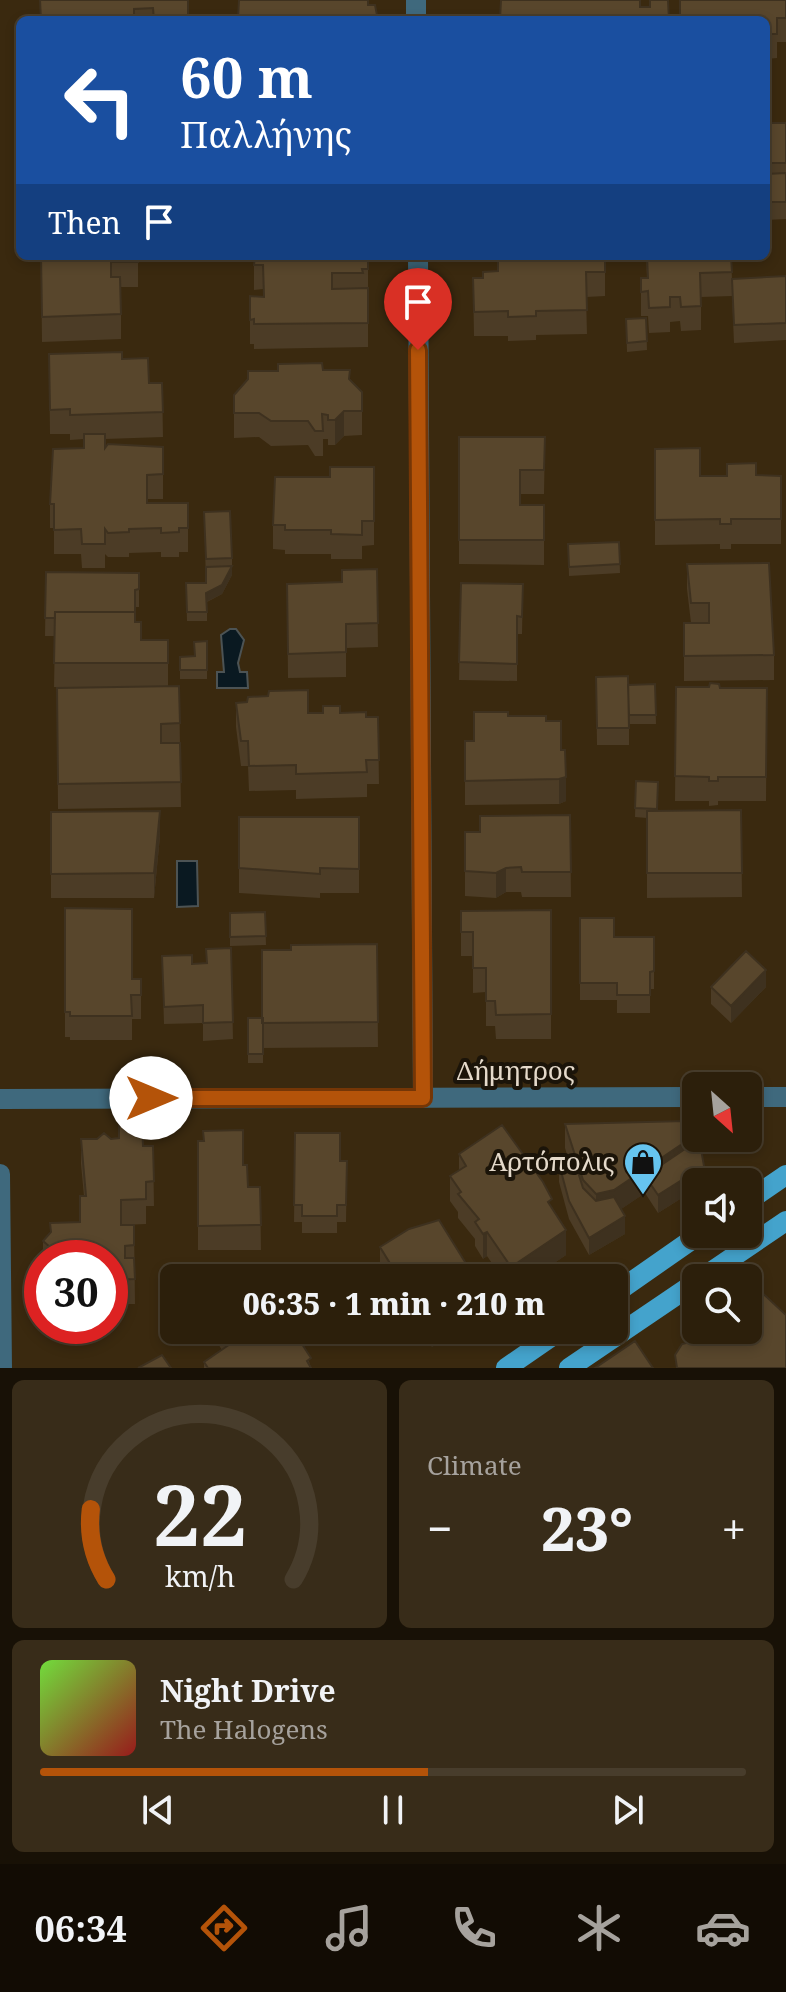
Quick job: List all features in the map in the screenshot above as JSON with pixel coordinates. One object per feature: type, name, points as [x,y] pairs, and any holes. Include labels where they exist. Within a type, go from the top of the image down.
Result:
[{"type":"main road","points":[[762,1191],[786,1175]]},
{"type":"main road","points":[[723,1264],[786,1221]]},
{"type":"main road","points":[[628,1284],[682,1247]]},
{"type":"main road","points":[[569,1368],[682,1291]]},
{"type":"main road","points":[[506,1368],[541,1344]]},
{"type":"street","points":[[418,260],[423,1098]]},
{"type":"street","name":"Δήμητρος","points":[[0,1099],[682,1097]]},
{"type":"street","points":[[762,1097],[786,1097]]},
{"type":"street","points":[[0,1174],[2,1368]]},
{"type":"water","points":[[236,629],[244,640],[238,663],[240,672],[247,672],[248,688],[217,688],[217,672],[224,672],[221,635]]},
{"type":"water","points":[[177,861],[197,861],[198,906],[177,907]]},
{"type":"building","points":[[40,0],[188,0],[188,16],[154,16],[153,8],[134,9],[134,16],[41,16]]},
{"type":"building","points":[[239,0],[368,0],[368,5],[375,5],[377,16],[238,16]]},
{"type":"building","points":[[501,0],[640,0],[640,7],[650,7],[650,0],[668,0],[669,16],[500,16]]},
{"type":"building","points":[[680,0],[786,0],[786,18],[777,18],[777,34],[770,34],[770,16],[680,16]]},
{"type":"building","points":[[770,123],[786,123],[786,163],[770,163]]},
{"type":"building","points":[[786,173],[786,202],[770,202],[770,174]]},
{"type":"building","points":[[41,260],[138,260],[111,262],[111,277],[120,277],[121,314],[42,317]]},
{"type":"building","points":[[255,260],[368,260],[368,269],[362,269],[363,273],[332,273],[332,289],[368,288],[368,323],[254,324],[254,319],[250,320],[250,296],[264,297],[263,265],[254,265]]},
{"type":"building","points":[[498,260],[605,260],[605,272],[586,272],[587,310],[536,311],[536,316],[508,317],[508,311],[474,312],[473,278],[483,278],[483,272],[498,271]]},
{"type":"building","points":[[647,260],[731,260],[732,272],[700,273],[701,306],[681,307],[680,297],[670,297],[670,307],[649,308],[648,291],[641,292],[641,278],[648,278]]},
{"type":"building","points":[[786,276],[786,323],[734,325],[732,279]]},
{"type":"building","points":[[646,318],[647,341],[627,343],[626,319]]},
{"type":"building","points":[[122,352],[122,359],[148,358],[149,383],[162,383],[163,412],[70,415],[70,409],[50,410],[49,354]]},
{"type":"building","points":[[322,363],[323,370],[350,370],[349,379],[362,392],[362,411],[344,411],[335,420],[328,420],[328,415],[322,414],[323,431],[315,431],[308,421],[271,421],[259,413],[234,413],[234,395],[248,379],[248,371],[278,371],[278,364]]},
{"type":"building","points":[[84,434],[105,434],[105,448],[108,444],[163,447],[163,474],[147,475],[147,503],[188,503],[188,528],[161,533],[161,528],[108,533],[105,529],[105,544],[82,544],[81,529],[54,530],[54,504],[50,504],[53,449],[84,448]]},
{"type":"building","points":[[459,437],[545,437],[544,470],[520,470],[520,505],[544,505],[544,540],[459,540]]},
{"type":"building","points":[[700,448],[700,476],[727,476],[727,464],[756,463],[756,475],[781,476],[781,519],[731,519],[731,524],[720,524],[720,519],[655,520],[655,449]]},
{"type":"building","points":[[330,467],[374,467],[374,521],[362,521],[362,535],[331,534],[331,530],[285,530],[285,525],[273,525],[275,477],[330,477]]},
{"type":"building","points":[[230,511],[232,558],[206,559],[204,512]]},
{"type":"building","points":[[619,542],[620,564],[569,567],[568,544]]},
{"type":"building","points":[[769,563],[774,655],[684,656],[684,623],[709,623],[709,603],[691,603],[687,564]]},
{"type":"building","points":[[232,566],[222,585],[206,593],[207,612],[187,612],[186,583],[206,583],[206,567]]},
{"type":"building","points":[[377,569],[378,623],[346,624],[346,652],[288,654],[287,584],[342,582],[342,570]]},
{"type":"building","points":[[46,572],[139,573],[135,612],[55,612],[55,618],[45,618]]},
{"type":"building","points":[[461,583],[523,584],[522,617],[517,616],[517,664],[459,662]]},
{"type":"building","points":[[55,612],[135,612],[135,622],[141,622],[141,640],[168,640],[168,663],[54,663]]},
{"type":"building","points":[[207,641],[207,670],[180,670],[180,657],[195,656],[194,642]]},
{"type":"building","points":[[628,676],[629,728],[597,728],[596,677]]},
{"type":"building","points":[[710,683],[719,684],[720,688],[767,688],[766,777],[718,777],[718,781],[709,781],[709,777],[675,776],[676,687],[709,687]]},
{"type":"building","points":[[655,684],[656,715],[629,715],[628,685]]},
{"type":"building","points":[[179,686],[180,723],[161,724],[161,743],[180,743],[181,782],[58,784],[57,688]]},
{"type":"building","points":[[308,690],[308,713],[323,713],[323,706],[340,706],[340,713],[366,712],[366,717],[378,717],[379,760],[366,760],[367,772],[296,774],[296,765],[249,766],[248,741],[241,741],[236,703],[247,702],[248,697],[268,696],[269,691]]},
{"type":"building","points":[[474,712],[508,712],[508,716],[546,716],[546,721],[561,721],[561,750],[565,750],[566,777],[465,781],[465,741],[474,741]]},
{"type":"building","points":[[636,781],[658,782],[657,809],[635,808]]},
{"type":"building","points":[[741,810],[742,873],[647,873],[647,811]]},
{"type":"building","points":[[160,811],[154,873],[51,874],[51,812]]},
{"type":"building","points":[[570,815],[571,872],[522,872],[521,867],[506,868],[496,873],[465,871],[465,832],[480,832],[480,816]]},
{"type":"building","points":[[239,817],[359,817],[359,869],[320,868],[320,874],[239,868]]},
{"type":"building","points":[[65,908],[132,909],[132,979],[141,979],[141,995],[131,995],[132,1016],[70,1016],[70,1012],[65,1012]]},
{"type":"building","points":[[551,910],[551,1014],[496,1015],[495,1001],[486,1001],[486,968],[473,968],[473,932],[461,932],[461,911]]},
{"type":"building","points":[[265,912],[266,936],[230,937],[230,913]]},
{"type":"building","points":[[580,918],[614,918],[614,937],[654,937],[650,995],[617,995],[617,983],[580,983]]},
{"type":"building","points":[[377,944],[378,1022],[262,1023],[262,950],[291,950],[291,945]]},
{"type":"building","points":[[231,948],[233,1022],[203,1023],[203,1005],[164,1007],[162,956],[192,955],[192,964],[207,963],[206,949]]},
{"type":"building","points":[[746,951],[766,970],[731,1006],[711,987]]},
{"type":"building","points":[[248,1018],[263,1018],[263,1054],[248,1054]]},
{"type":"building","points":[[682,1121],[682,1144],[614,1190],[596,1194],[583,1180],[565,1124]]},
{"type":"building","points":[[142,1122],[143,1146],[153,1146],[154,1181],[146,1182],[146,1199],[121,1200],[121,1225],[134,1225],[134,1245],[128,1246],[128,1240],[44,1240],[51,1232],[50,1223],[80,1222],[80,1196],[86,1196],[81,1139],[97,1139],[104,1133],[111,1139],[119,1138],[119,1123]]},
{"type":"building","points":[[502,1125],[543,1182],[552,1199],[548,1202],[566,1230],[515,1264],[509,1264],[487,1232],[483,1234],[475,1222],[479,1219],[458,1194],[461,1192],[450,1176],[466,1166],[459,1154]]},
{"type":"building","points":[[243,1130],[243,1165],[247,1165],[248,1187],[260,1187],[261,1225],[198,1226],[198,1141],[204,1141],[203,1131]]},
{"type":"building","points":[[295,1133],[340,1133],[340,1161],[347,1161],[346,1205],[337,1205],[337,1216],[302,1216],[302,1205],[294,1205]]},
{"type":"building","points":[[682,1151],[702,1152],[704,1166],[682,1168],[682,1180],[658,1195],[645,1176]]},
{"type":"building","points":[[574,1159],[583,1188],[596,1201],[614,1197],[625,1216],[589,1238],[569,1201],[559,1164]]},
{"type":"building","points":[[439,1220],[466,1264],[390,1264],[380,1247],[409,1229]]},
{"type":"building","points":[[128,1258],[134,1258],[135,1279],[128,1279]]},
{"type":"building","points":[[762,1293],[786,1315],[786,1368],[677,1368],[675,1355],[682,1344],[762,1344]]},
{"type":"building","points":[[635,1341],[653,1368],[595,1368]]},
{"type":"building","points":[[230,1344],[302,1344],[311,1358],[307,1361],[311,1368],[208,1368],[204,1362]]},
{"type":"building","points":[[162,1355],[171,1368],[138,1368]]},
{"type":"place","name":"Αρτόπολις","points":[[643,1196]]},
{"type":"route","points":[[151,1098],[423,1098],[418,350]]}]
